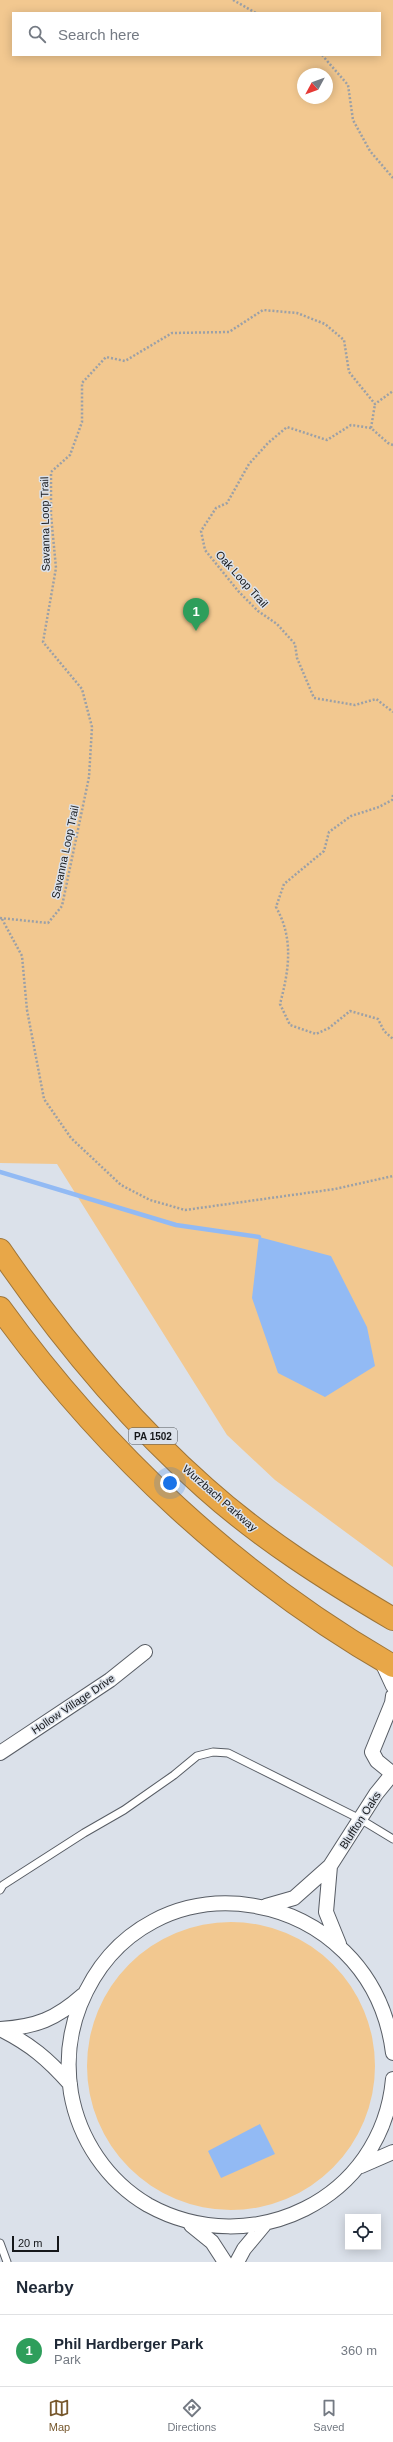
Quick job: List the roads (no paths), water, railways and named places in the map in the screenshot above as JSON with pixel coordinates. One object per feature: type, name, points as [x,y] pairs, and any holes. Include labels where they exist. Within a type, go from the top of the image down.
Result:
[{"type":"highway","name":"Wurzbach Parkway","points":[[0,1250],[35,1300],[92,1372],[204,1487],[294,1557],[341,1588],[393,1619]]},
{"type":"highway","name":"PA 1502","points":[[0,1308],[55,1379],[98,1429],[149,1481],[248,1567],[291,1599],[386,1662]]},
{"type":"street","name":"Hollow Village Drive","points":[[0,1753],[110,1680],[145,1652]]},
{"type":"street","points":[[386,1662],[393,1686]]},
{"type":"street","name":"Bluffton Oaks","points":[[263,1906],[294,1898],[330,1866],[362,1816],[393,1774],[377,1761],[372,1752],[392,1703],[393,1696]]},
{"type":"street","name":"Bluffton Oaks","points":[[330,1866],[326,1912],[340,1946]]},
{"type":"street","points":[[393,2053],[388,2026],[377,1994],[366,1976],[340,1946],[307,1923],[263,1906],[210,1904],[176,1912],[159,1920],[129,1938],[116,1950],[97,1973],[85,1994],[71,2038],[68,2061],[70,2084],[77,2118],[92,2150],[102,2164],[122,2186],[140,2200],[171,2217],[188,2223],[226,2229],[264,2225],[300,2214],[317,2205],[337,2190],[359,2168],[377,2139],[384,2123],[393,2079]]},
{"type":"street","points":[[0,2029],[26,2027],[51,2019],[85,1994]]},
{"type":"street","points":[[0,2029],[25,2041],[41,2054],[70,2084]]},
{"type":"street","points":[[359,2168],[393,2152]]},
{"type":"street","points":[[188,2223],[212,2242],[225,2262]]},
{"type":"street","points":[[237,2262],[244,2249],[264,2225]]},
{"type":"lane","points":[[0,1890],[3,1885],[84,1833],[124,1810],[174,1775],[197,1756],[213,1752],[228,1753],[362,1816],[393,1839]]},
{"type":"lane","points":[[0,2243],[7,2262]]},
{"type":"water","points":[[259,1237],[331,1256],[367,1327],[375,1366],[325,1397],[278,1373],[252,1298]]},
{"type":"water","points":[[260,2124],[275,2154],[221,2178],[208,2151]]},
{"type":"waterway","points":[[0,1172],[176,1225],[259,1237]]},
{"type":"place","name":"Phil Hardberger Park","points":[[196,631]]}]
